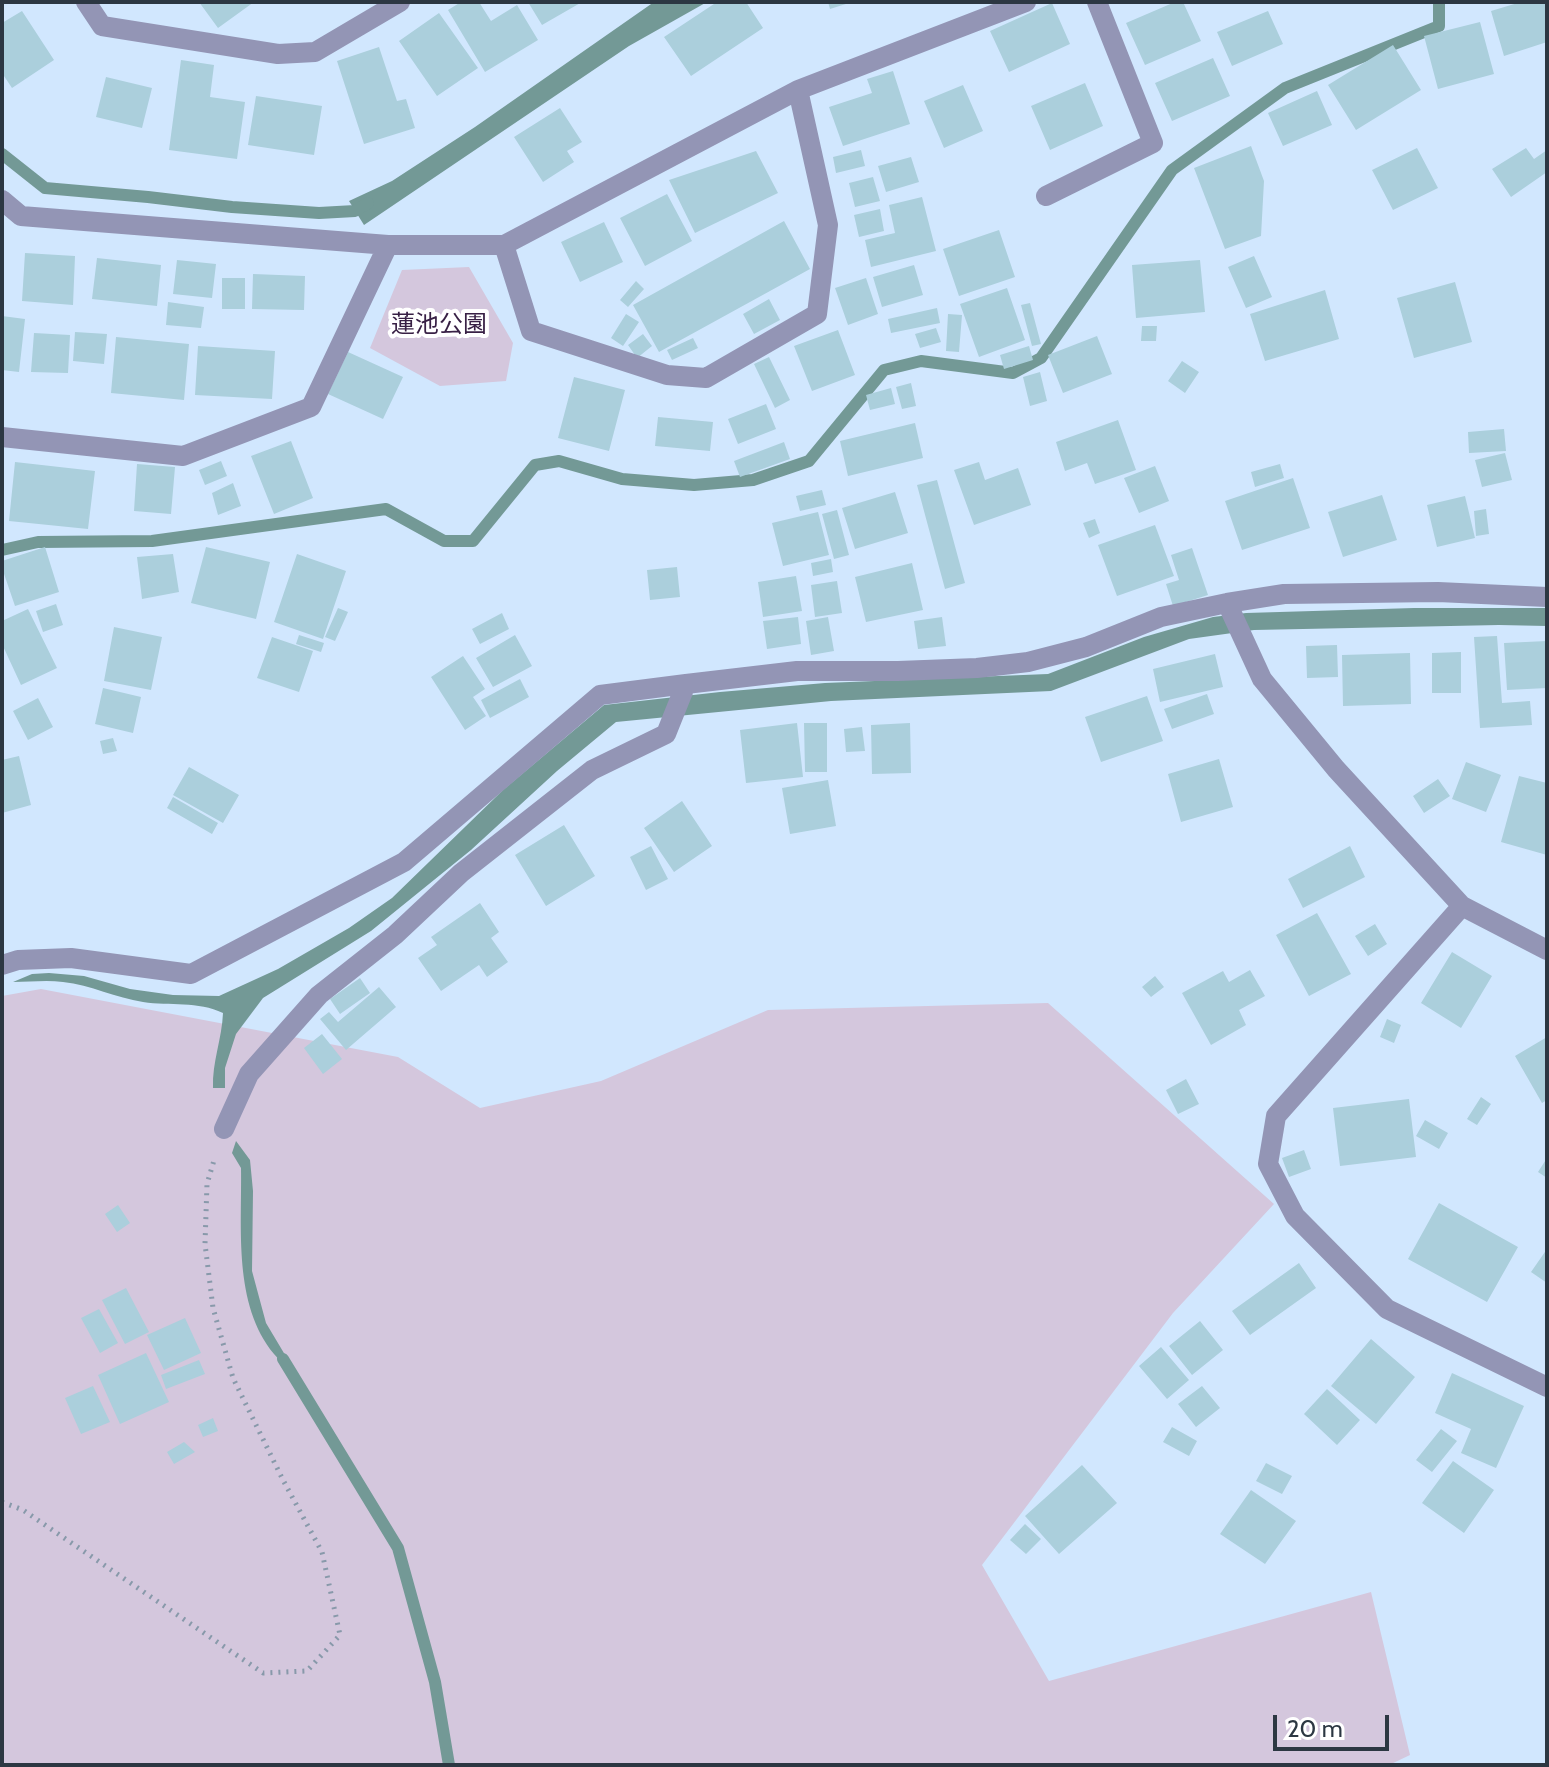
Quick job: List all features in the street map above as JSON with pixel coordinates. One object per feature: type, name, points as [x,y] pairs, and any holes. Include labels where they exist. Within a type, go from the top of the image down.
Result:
[{"type":"street","points":[[86,2],[102,26],[278,54],[315,52],[400,2]]},
{"type":"street","points":[[2,200],[21,216],[388,245],[504,245],[798,90],[1026,2]]},
{"type":"street","points":[[1046,196],[1153,143],[1097,2]]},
{"type":"street","points":[[504,245],[531,331],[667,375],[706,378],[817,314],[828,225],[798,90]]},
{"type":"street","points":[[2,437],[183,456],[311,407],[388,245]]},
{"type":"street","points":[[2,965],[18,960],[71,958],[191,974],[404,862],[600,695],[797,671],[977,668],[1028,662],[1086,647],[1161,617],[1284,594],[1438,592],[1547,597]]},
{"type":"street","points":[[1228,604],[1262,679],[1326,757],[1462,906],[1547,950]]},
{"type":"street","points":[[224,1129],[249,1074],[319,995],[395,935],[461,873],[592,770],[666,734],[686,685]]},
{"type":"street","points":[[1462,906],[1276,1116],[1268,1164],[1295,1216],[1387,1309],[1547,1387]]},
{"type":"path","points":[[2,1502],[23,1510],[263,1673],[307,1671],[340,1635],[322,1552],[233,1378],[213,1308],[205,1244],[207,1184],[224,1129]]},
{"type":"green space","name":"蓮池公園","points":[[469,267],[513,343],[506,381],[440,386],[370,348],[402,270]]},
{"type":"green space","points":[[41,989],[398,1057],[480,1108],[601,1081],[768,1010],[1048,1003],[1274,1204],[1173,1313],[982,1565],[1049,1681],[1371,1592],[1410,1755],[1389,1765],[2,1765],[2,996]]},
{"type":"shaded area","points":[[654,2],[707,2],[629,46],[364,225],[349,201],[392,181],[475,127]]},
{"type":"shaded area","points":[[1547,608],[1547,626],[1254,630],[1189,639],[1051,691],[831,701],[616,722],[471,850],[371,931],[263,998],[236,1034],[225,1068],[225,1088],[213,1088],[223,1013],[194,1005],[133,1000],[63,982],[13,982],[32,974],[49,973],[84,976],[130,989],[173,995],[219,996],[278,969],[349,928],[392,898],[503,790],[604,705],[825,683],[1048,674],[1144,637],[1213,617],[1246,613]]},
{"type":"shaded area","points":[[236,1141],[250,1160],[253,1191],[252,1271],[266,1323],[300,1380],[274,1354],[252,1312],[242,1265],[241,1168],[232,1153]]},
{"type":"building","points":[[199,2],[254,2],[218,28]]},
{"type":"building","points":[[461,2],[479,2],[491,21],[517,5],[538,40],[485,72],[448,10]]},
{"type":"building","points":[[528,2],[582,2],[542,25]]},
{"type":"building","points":[[717,2],[746,2],[763,28],[691,76],[664,37]]},
{"type":"building","points":[[828,2],[849,2],[849,3],[830,9]]},
{"type":"building","points":[[1175,2],[1183,2],[1201,41],[1145,65],[1126,23]]},
{"type":"building","points":[[1521,2],[1547,2],[1547,42],[1504,56],[1491,11]]},
{"type":"building","points":[[1052,3],[1070,44],[1009,72],[990,31]]},
{"type":"building","points":[[22,11],[54,60],[12,88],[2,73],[2,23]]},
{"type":"building","points":[[1268,11],[1283,44],[1232,66],[1217,32]]},
{"type":"building","points":[[439,13],[478,68],[437,96],[399,41]]},
{"type":"building","points":[[1480,22],[1494,74],[1438,89],[1424,36]]},
{"type":"building","points":[[1393,45],[1421,90],[1356,130],[1328,85]]},
{"type":"building","points":[[379,47],[397,101],[406,99],[415,128],[364,144],[337,61]]},
{"type":"building","points":[[1213,58],[1230,96],[1172,121],[1155,83]]},
{"type":"building","points":[[181,60],[214,65],[210,97],[245,102],[237,159],[169,150]]},
{"type":"building","points":[[893,71],[910,124],[843,146],[829,107],[872,93],[867,79]]},
{"type":"building","points":[[106,77],[152,88],[142,128],[96,117]]},
{"type":"building","points":[[1085,83],[1103,126],[1050,150],[1031,106]]},
{"type":"building","points":[[963,85],[983,131],[944,148],[924,101]]},
{"type":"building","points":[[1317,91],[1332,125],[1283,146],[1268,113]]},
{"type":"building","points":[[256,96],[322,106],[314,155],[248,145]]},
{"type":"building","points":[[560,108],[582,142],[567,151],[574,162],[543,182],[514,137]]},
{"type":"building","points":[[1251,146],[1264,181],[1261,236],[1225,249],[1194,168]]},
{"type":"building","points":[[1417,148],[1438,188],[1393,210],[1372,170]]},
{"type":"building","points":[[1526,148],[1534,159],[1547,150],[1547,172],[1511,197],[1492,169]]},
{"type":"building","points":[[861,150],[865,166],[836,173],[833,157]]},
{"type":"building","points":[[756,151],[778,193],[695,233],[669,180]]},
{"type":"building","points":[[911,157],[919,182],[886,192],[878,166]]},
{"type":"building","points":[[873,177],[880,201],[855,207],[849,183]]},
{"type":"building","points":[[667,194],[692,241],[645,266],[620,218]]},
{"type":"building","points":[[922,197],[936,251],[871,267],[865,240],[895,233],[889,205]]},
{"type":"building","points":[[880,209],[884,231],[859,237],[854,215]]},
{"type":"building","points":[[784,221],[810,269],[659,352],[633,305]]},
{"type":"building","points":[[604,222],[623,262],[580,282],[561,242]]},
{"type":"building","points":[[999,230],[1015,277],[959,296],[943,249]]},
{"type":"building","points":[[25,253],[75,256],[73,305],[22,301]]},
{"type":"building","points":[[1254,256],[1272,297],[1246,308],[1228,267]]},
{"type":"building","points":[[97,258],[161,265],[157,306],[92,299]]},
{"type":"building","points":[[177,260],[216,264],[212,298],[173,294]]},
{"type":"building","points":[[1200,260],[1205,312],[1136,318],[1132,265]]},
{"type":"building","points":[[914,265],[923,295],[882,307],[873,277]]},
{"type":"building","points":[[253,274],[305,276],[304,310],[252,309]]},
{"type":"building","points":[[222,278],[245,278],[245,309],[222,309]]},
{"type":"building","points":[[866,278],[878,314],[848,325],[835,288]]},
{"type":"building","points":[[636,281],[644,289],[628,307],[620,300]]},
{"type":"building","points":[[1455,282],[1472,342],[1414,358],[1397,298]]},
{"type":"building","points":[[1007,288],[1025,340],[979,357],[960,304]]},
{"type":"building","points":[[1325,290],[1339,339],[1265,361],[1250,314]]},
{"type":"building","points":[[769,299],[780,320],[754,334],[743,314]]},
{"type":"building","points":[[168,302],[204,307],[201,328],[166,325]]},
{"type":"building","points":[[1030,303],[1041,344],[1032,346],[1021,305]]},
{"type":"building","points":[[937,308],[940,323],[891,333],[888,319]]},
{"type":"building","points":[[626,314],[639,322],[623,346],[611,338]]},
{"type":"building","points":[[948,314],[962,315],[959,352],[946,351]]},
{"type":"building","points":[[2,316],[25,319],[19,372],[2,370]]},
{"type":"building","points":[[1142,326],[1157,326],[1156,341],[1141,341]]},
{"type":"building","points":[[936,328],[941,342],[920,348],[915,334]]},
{"type":"building","points":[[838,330],[855,375],[812,391],[794,346]]},
{"type":"building","points":[[75,332],[107,334],[104,364],[73,361]]},
{"type":"building","points":[[34,333],[70,335],[68,373],[31,372]]},
{"type":"building","points":[[643,334],[652,346],[637,358],[628,345]]},
{"type":"building","points":[[1097,336],[1112,374],[1063,393],[1048,355]]},
{"type":"building","points":[[116,337],[189,344],[184,400],[111,393]]},
{"type":"building","points":[[693,338],[698,348],[672,360],[667,350]]},
{"type":"building","points":[[198,346],[275,351],[272,399],[195,395]]},
{"type":"building","points":[[1029,346],[1033,360],[1004,369],[1000,355]]},
{"type":"building","points":[[348,352],[403,377],[383,419],[328,394]]},
{"type":"building","points":[[769,357],[790,400],[775,408],[754,364]]},
{"type":"building","points":[[1182,361],[1199,372],[1185,393],[1168,381]]},
{"type":"building","points":[[1040,372],[1047,401],[1030,406],[1023,377]]},
{"type":"building","points":[[574,377],[625,390],[609,451],[558,438]]},
{"type":"building","points":[[911,383],[916,406],[902,409],[896,387]]},
{"type":"building","points":[[891,388],[895,404],[870,410],[866,395]]},
{"type":"building","points":[[766,404],[776,429],[738,444],[728,419]]},
{"type":"building","points":[[658,417],[713,422],[710,451],[655,446]]},
{"type":"building","points":[[1118,420],[1136,470],[1095,484],[1087,463],[1065,471],[1056,442]]},
{"type":"building","points":[[915,423],[923,458],[848,476],[840,441]]},
{"type":"building","points":[[1504,429],[1506,451],[1469,453],[1468,432]]},
{"type":"building","points":[[291,441],[313,498],[274,514],[251,456]]},
{"type":"building","points":[[784,442],[790,459],[740,477],[734,461]]},
{"type":"building","points":[[1505,453],[1512,480],[1482,487],[1475,460]]},
{"type":"building","points":[[221,461],[227,476],[205,485],[199,470]]},
{"type":"building","points":[[15,462],[95,471],[88,529],[9,521]]},
{"type":"building","points":[[979,462],[985,480],[1018,468],[1031,505],[974,525],[954,470]]},
{"type":"building","points":[[137,464],[175,467],[171,514],[134,511]]},
{"type":"building","points":[[1280,464],[1284,478],[1255,487],[1251,472]]},
{"type":"building","points":[[1155,466],[1169,501],[1139,513],[1124,478]]},
{"type":"building","points":[[1293,478],[1310,528],[1242,550],[1225,501]]},
{"type":"building","points":[[937,480],[965,583],[945,589],[917,485]]},
{"type":"building","points":[[233,483],[241,506],[218,515],[212,493]]},
{"type":"building","points":[[822,490],[826,505],[800,511],[796,496]]},
{"type":"building","points":[[895,492],[908,533],[855,549],[842,508]]},
{"type":"building","points":[[1382,495],[1397,540],[1343,557],[1328,512]]},
{"type":"building","points":[[1465,496],[1475,538],[1437,547],[1427,505]]},
{"type":"building","points":[[1486,509],[1489,534],[1476,536],[1474,511]]},
{"type":"building","points":[[837,510],[849,555],[834,559],[822,514]]},
{"type":"building","points":[[818,512],[829,555],[783,566],[772,523]]},
{"type":"building","points":[[1095,519],[1100,533],[1089,538],[1083,523]]},
{"type":"building","points":[[1155,525],[1174,576],[1117,596],[1098,545]]},
{"type":"building","points":[[45,547],[59,592],[15,606],[2,561]]},
{"type":"building","points":[[206,547],[270,562],[256,619],[191,603]]},
{"type":"building","points":[[1192,548],[1208,595],[1173,606],[1166,584],[1179,580],[1171,555]]},
{"type":"building","points":[[173,554],[179,592],[142,599],[137,557]]},
{"type":"building","points":[[297,554],[346,571],[323,639],[274,622]]},
{"type":"building","points":[[831,559],[833,572],[813,576],[811,563]]},
{"type":"building","points":[[912,563],[923,610],[866,622],[855,577]]},
{"type":"building","points":[[677,567],[680,597],[650,600],[647,570]]},
{"type":"building","points":[[796,576],[802,611],[763,617],[758,582]]},
{"type":"building","points":[[837,581],[842,613],[815,617],[811,585]]},
{"type":"building","points":[[56,604],[63,625],[43,632],[36,611]]},
{"type":"building","points":[[338,608],[348,612],[335,641],[325,637]]},
{"type":"building","points":[[28,609],[57,668],[21,685],[2,644],[2,621]]},
{"type":"building","points":[[502,613],[509,629],[480,644],[472,629]]},
{"type":"building","points":[[798,617],[801,644],[767,649],[763,621]]},
{"type":"building","points":[[828,617],[834,651],[811,655],[806,621]]},
{"type":"building","points":[[942,617],[946,646],[918,649],[914,621]]},
{"type":"building","points":[[114,627],[162,637],[151,690],[104,681]]},
{"type":"building","points":[[299,635],[324,643],[321,652],[296,644]]},
{"type":"building","points":[[515,635],[532,666],[493,687],[476,658]]},
{"type":"building","points":[[1497,636],[1502,703],[1530,701],[1532,725],[1480,728],[1474,637]]},
{"type":"building","points":[[272,637],[313,651],[299,692],[257,678]]},
{"type":"building","points":[[1547,641],[1547,688],[1507,690],[1504,643]]},
{"type":"building","points":[[1337,645],[1338,677],[1307,678],[1306,646]]},
{"type":"building","points":[[1461,652],[1461,693],[1432,693],[1432,653]]},
{"type":"building","points":[[1410,653],[1411,704],[1343,706],[1342,655]]},
{"type":"building","points":[[1215,654],[1223,687],[1160,702],[1153,669]]},
{"type":"building","points":[[463,656],[485,689],[473,697],[486,716],[465,730],[431,677]]},
{"type":"building","points":[[520,679],[529,697],[490,718],[481,700]]},
{"type":"building","points":[[103,688],[141,697],[133,733],[95,724]]},
{"type":"building","points":[[1207,694],[1214,714],[1172,729],[1164,709]]},
{"type":"building","points":[[1147,696],[1163,741],[1101,762],[1085,717]]},
{"type":"building","points":[[38,698],[53,727],[28,740],[13,711]]},
{"type":"building","points":[[797,723],[803,777],[746,783],[740,730]]},
{"type":"building","points":[[804,723],[827,723],[827,772],[805,772]]},
{"type":"building","points":[[910,723],[911,773],[872,774],[871,725]]},
{"type":"building","points":[[862,727],[865,751],[846,752],[844,729]]},
{"type":"building","points":[[113,738],[117,751],[103,754],[100,741]]},
{"type":"building","points":[[19,756],[31,805],[2,813],[2,760]]},
{"type":"building","points":[[1219,759],[1233,807],[1181,822],[1168,774]]},
{"type":"building","points":[[1466,762],[1501,775],[1486,812],[1452,799]]},
{"type":"building","points":[[189,767],[239,795],[223,823],[173,795]]},
{"type":"building","points":[[1519,776],[1547,783],[1547,855],[1501,842]]},
{"type":"building","points":[[1438,779],[1450,796],[1424,813],[1413,796]]},
{"type":"building","points":[[828,780],[836,826],[790,834],[782,788]]},
{"type":"building","points":[[173,797],[218,823],[212,834],[167,808]]},
{"type":"building","points":[[682,801],[712,846],[674,872],[644,828]]},
{"type":"building","points":[[564,825],[595,876],[546,906],[515,855]]},
{"type":"building","points":[[651,846],[668,879],[646,890],[630,857]]},
{"type":"building","points":[[1350,846],[1365,877],[1303,908],[1288,879]]},
{"type":"building","points":[[480,903],[499,932],[491,938],[508,962],[487,977],[479,965],[441,991],[418,958],[437,945],[431,937]]},
{"type":"building","points":[[1317,913],[1351,974],[1309,996],[1276,935]]},
{"type":"building","points":[[1375,924],[1387,944],[1368,956],[1355,936]]},
{"type":"building","points":[[1452,952],[1492,976],[1461,1028],[1421,1003]]},
{"type":"building","points":[[1250,970],[1265,996],[1239,1010],[1246,1025],[1211,1045],[1182,993],[1223,971],[1229,982]]},
{"type":"building","points":[[1155,976],[1164,987],[1151,997],[1142,987]]},
{"type":"building","points":[[360,978],[370,993],[340,1014],[330,999]]},
{"type":"building","points":[[379,987],[396,1007],[346,1050],[320,1019],[329,1012],[338,1022]]},
{"type":"building","points":[[1387,1019],[1401,1025],[1394,1043],[1380,1037]]},
{"type":"building","points":[[322,1034],[342,1059],[323,1074],[304,1048]]},
{"type":"building","points":[[1547,1037],[1547,1100],[1542,1103],[1515,1056]]},
{"type":"building","points":[[1186,1079],[1199,1104],[1178,1114],[1166,1090]]},
{"type":"building","points":[[1481,1097],[1491,1104],[1477,1125],[1467,1119]]},
{"type":"building","points":[[1409,1099],[1416,1157],[1340,1166],[1333,1108]]},
{"type":"building","points":[[1425,1120],[1448,1133],[1439,1149],[1416,1136]]},
{"type":"building","points":[[1304,1150],[1311,1169],[1289,1177],[1282,1158]]},
{"type":"building","points":[[1547,1158],[1547,1178],[1538,1172]]},
{"type":"building","points":[[1439,1203],[1518,1247],[1487,1302],[1408,1259]]},
{"type":"building","points":[[118,1205],[130,1223],[117,1232],[105,1214]]},
{"type":"building","points":[[1547,1249],[1547,1283],[1531,1272]]},
{"type":"building","points":[[1299,1263],[1316,1288],[1250,1335],[1232,1311]]},
{"type":"building","points":[[126,1288],[149,1332],[125,1344],[102,1300]]},
{"type":"building","points":[[99,1309],[118,1343],[100,1353],[81,1318]]},
{"type":"building","points":[[185,1318],[201,1353],[164,1370],[147,1335]]},
{"type":"building","points":[[1200,1321],[1223,1350],[1192,1375],[1169,1346]]},
{"type":"building","points":[[1371,1339],[1415,1377],[1376,1424],[1331,1386]]},
{"type":"building","points":[[1161,1347],[1189,1380],[1167,1399],[1139,1366]]},
{"type":"building","points":[[146,1353],[169,1402],[120,1424],[98,1375]]},
{"type":"building","points":[[199,1360],[205,1374],[166,1389],[161,1375]]},
{"type":"building","points":[[1452,1373],[1524,1406],[1496,1468],[1461,1453],[1471,1429],[1435,1413]]},
{"type":"building","points":[[93,1386],[110,1422],[81,1434],[65,1398]]},
{"type":"building","points":[[1202,1386],[1220,1408],[1196,1427],[1178,1404]]},
{"type":"building","points":[[1327,1389],[1360,1420],[1337,1445],[1304,1414]]},
{"type":"building","points":[[213,1418],[218,1431],[203,1437],[198,1425]]},
{"type":"building","points":[[1172,1427],[1197,1441],[1189,1456],[1163,1442]]},
{"type":"building","points":[[1441,1429],[1457,1441],[1432,1472],[1416,1460]]},
{"type":"building","points":[[184,1442],[195,1452],[174,1464],[167,1452]]},
{"type":"building","points":[[1453,1461],[1494,1490],[1464,1533],[1422,1503]]},
{"type":"building","points":[[1266,1463],[1292,1476],[1282,1494],[1256,1481]]},
{"type":"building","points":[[1082,1465],[1117,1503],[1059,1554],[1025,1516]]},
{"type":"building","points":[[1251,1490],[1296,1521],[1265,1564],[1220,1534]]},
{"type":"building","points":[[1025,1524],[1041,1539],[1026,1554],[1010,1540]]},
{"type":"waterway","points":[[2,550],[38,542],[152,541],[386,509],[444,541],[473,541],[535,465],[559,461],[622,479],[694,485],[753,480],[809,461],[884,370],[921,361],[1013,373],[1041,358],[1172,170],[1285,88],[1439,26],[1439,2]]},
{"type":"waterway","points":[[2,154],[45,188],[319,213],[355,211],[368,203]]},
{"type":"waterway","points":[[283,1359],[398,1548],[435,1682],[449,1765]]}]
